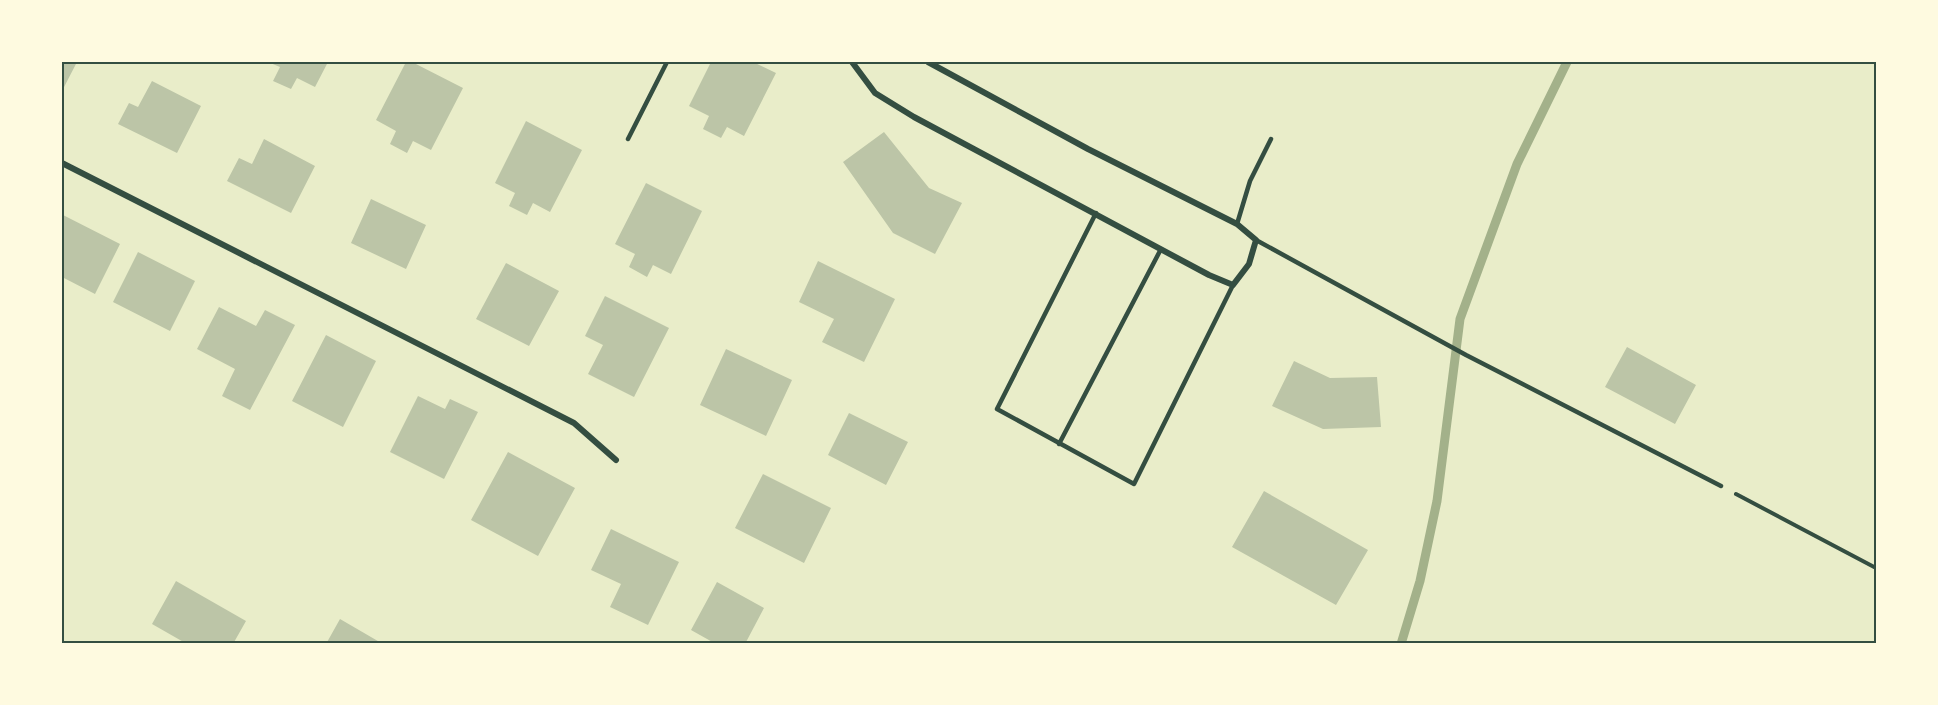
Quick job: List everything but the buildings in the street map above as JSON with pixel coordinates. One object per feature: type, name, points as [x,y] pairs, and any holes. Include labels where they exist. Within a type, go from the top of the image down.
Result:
[{"type":"street","points":[[852,62],[875,93],[914,117],[1161,249],[1233,285],[1249,264],[1256,240],[1237,224],[1088,149],[928,62]]},
{"type":"street","points":[[62,163],[574,423],[616,460]]},
{"type":"lane","points":[[628,139],[667,62]]},
{"type":"lane","points":[[1237,224],[1250,181],[1270,139]]},
{"type":"lane","points":[[1096,213],[997,409],[1134,484],[1233,285]]},
{"type":"lane","points":[[1256,240],[1466,355],[1721,486]]},
{"type":"lane","points":[[1059,444],[1161,249]]},
{"type":"path","points":[[1721,486],[1876,568]]},
{"type":"waterway","points":[[1401,644],[1420,581],[1437,501],[1460,319],[1517,164],[1567,62]]}]
